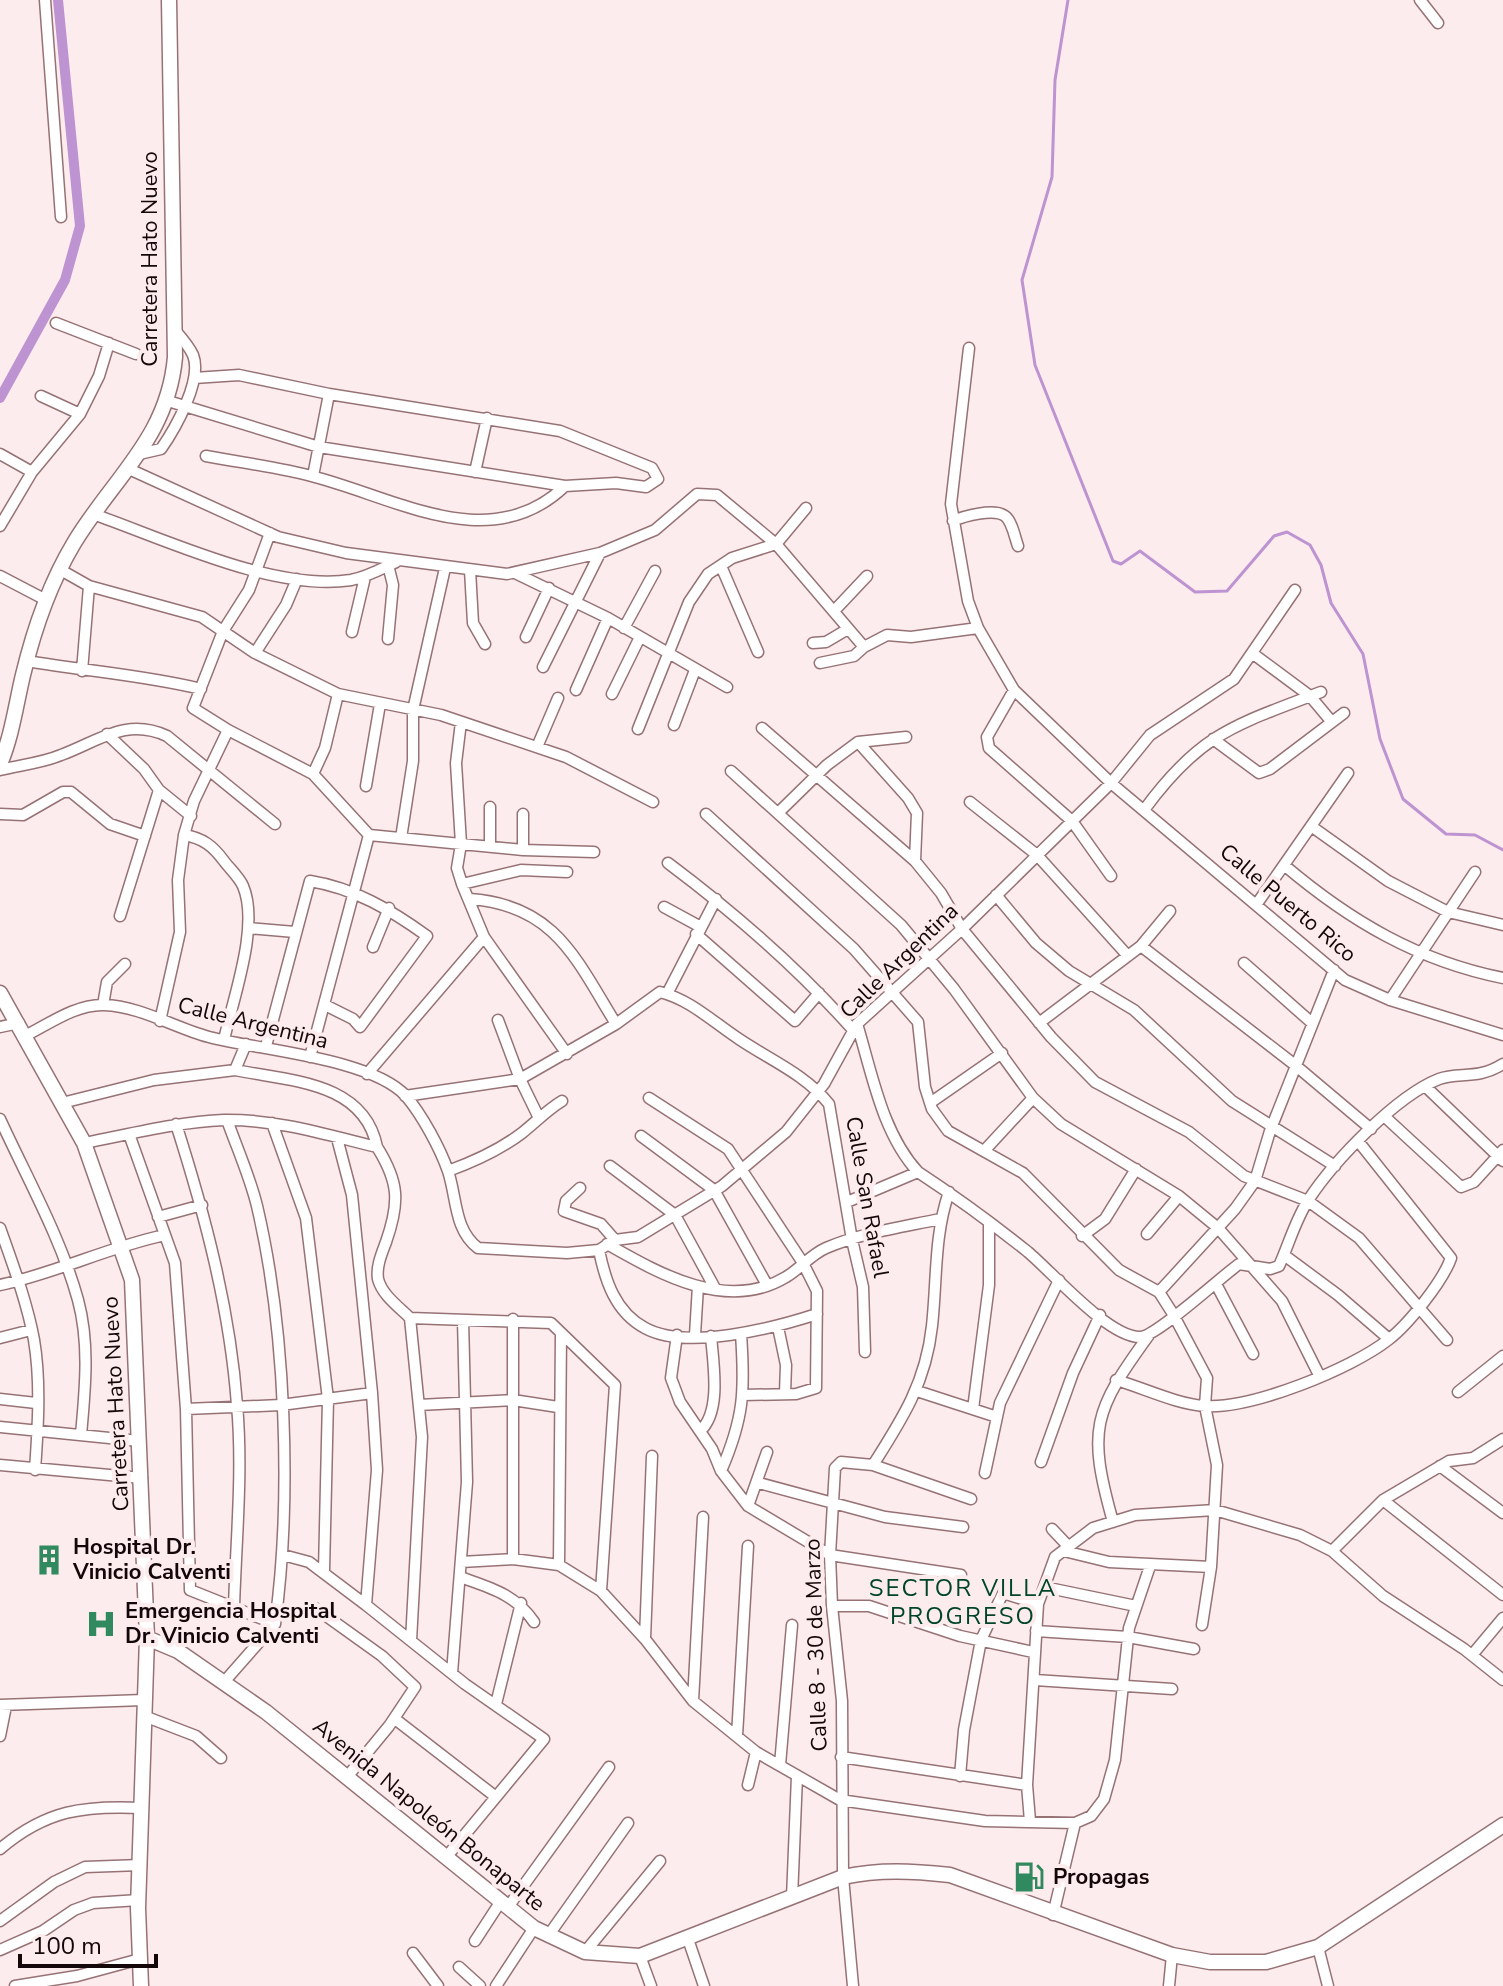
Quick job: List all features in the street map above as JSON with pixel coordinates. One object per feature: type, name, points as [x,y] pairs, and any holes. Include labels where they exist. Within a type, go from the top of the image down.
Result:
[{"type":"main road","name":"Carretera Hato Nuevo","points":[[1,759],[27,661],[59,569],[93,514],[139,454],[168,401],[175,357],[169,0]]},
{"type":"main road","name":"Carretera Hato Nuevo","points":[[0,993],[84,1143],[121,1244],[134,1303],[147,1638],[139,1900],[141,1986]]},
{"type":"main road","name":"Avenida Napoleón Bonaparte","points":[[147,1638],[178,1651],[224,1682],[448,1855],[534,1928],[585,1952],[640,1956],[843,1877],[873,1871],[950,1875],[1053,1915],[1172,1955],[1210,1962],[1266,1962],[1318,1947],[1503,1825]]},
{"type":"street","points":[[45,0],[61,217]]},
{"type":"street","points":[[1420,0],[1438,23]]},
{"type":"street","points":[[56,323],[136,354]]},
{"type":"street","points":[[139,454],[161,449],[185,407],[194,378],[192,352],[173,328]]},
{"type":"street","points":[[0,526],[32,472],[80,414],[99,376],[109,343]]},
{"type":"street","name":"Calle Puerto Rico","points":[[969,348],[951,504],[953,521],[960,572],[978,628],[1014,690],[1111,783],[1345,980],[1390,1000],[1503,1035]]},
{"type":"street","points":[[168,401],[319,447],[565,486],[616,483],[646,487],[654,485],[658,475],[652,468],[560,431],[329,394],[239,375],[194,378]]},
{"type":"street","points":[[313,476],[329,394]]},
{"type":"street","points":[[41,396],[80,414]]},
{"type":"street","points":[[475,472],[487,418]]},
{"type":"street","points":[[0,454],[32,472]]},
{"type":"street","points":[[206,456],[313,476],[411,511],[494,520],[545,504],[565,486]]},
{"type":"street","points":[[129,469],[270,533],[393,563],[517,574],[608,618],[727,687]]},
{"type":"street","points":[[517,574],[600,553],[655,530],[697,494],[717,495],[776,544],[864,647]]},
{"type":"street","points":[[638,729],[689,602],[708,574],[732,558],[776,544],[806,508]]},
{"type":"street","points":[[93,514],[256,571],[297,579],[348,580],[365,577],[393,563]]},
{"type":"street","points":[[953,521],[962,517],[1000,514],[1008,519],[1018,546]]},
{"type":"street","points":[[270,533],[249,590],[223,631],[193,708],[228,730],[313,774],[369,835],[523,850],[594,852]]},
{"type":"street","points":[[543,667],[600,553]]},
{"type":"street","points":[[388,639],[393,563]]},
{"type":"street","points":[[721,566],[758,652]]},
{"type":"street","points":[[401,838],[413,761],[413,710],[445,568]]},
{"type":"street","points":[[59,569],[89,586],[202,617],[255,653],[338,694],[461,722],[537,747],[566,757],[653,802]]},
{"type":"street","points":[[470,570],[473,623],[485,644]]},
{"type":"street","points":[[624,628],[655,571]]},
{"type":"street","points":[[0,576],[46,600]]},
{"type":"street","points":[[834,611],[867,576]]},
{"type":"street","points":[[352,632],[365,577]]},
{"type":"street","points":[[255,653],[286,605],[297,579]]},
{"type":"street","points":[[82,671],[89,586]]},
{"type":"street","points":[[526,637],[549,588]]},
{"type":"street","name":"Calle Argentina","points":[[103,1005],[224,1040],[266,1046],[367,1074],[405,1096],[448,1171],[462,1230],[478,1248],[567,1253],[638,1237],[714,1190],[786,1132],[818,1091],[855,1027],[926,958],[962,929],[1111,783],[1150,735],[1234,679],[1295,590]]},
{"type":"street","points":[[576,690],[608,618]]},
{"type":"street","points":[[820,663],[854,656],[887,635],[911,637],[978,628]]},
{"type":"street","points":[[813,643],[826,642],[848,629]]},
{"type":"street","points":[[612,694],[640,637]]},
{"type":"street","points":[[1252,653],[1310,696],[1331,721]]},
{"type":"street","points":[[27,661],[82,671],[134,675],[201,689]]},
{"type":"street","points":[[674,725],[695,670]]},
{"type":"street","points":[[1014,690],[987,737],[989,748],[1072,821],[1111,876]]},
{"type":"street","points":[[1144,810],[1190,756],[1213,739],[1265,711],[1321,692]]},
{"type":"street","points":[[313,774],[325,748],[338,694]]},
{"type":"street","points":[[537,747],[558,698]]},
{"type":"street","points":[[366,786],[380,704]]},
{"type":"street","points":[[1213,739],[1259,773],[1270,769],[1344,713]]},
{"type":"street","points":[[461,722],[456,763],[461,844],[457,868],[462,884],[484,937],[567,1054]]},
{"type":"street","points":[[1,759],[60,756],[107,734],[137,727],[154,730],[167,736],[275,824]]},
{"type":"street","points":[[762,728],[915,861],[941,893],[962,929],[1039,1023],[1095,1082],[1189,1132],[1255,1181],[1308,1201],[1359,1238],[1447,1340]]},
{"type":"street","points":[[160,1021],[180,932],[178,880],[184,835],[194,801],[228,730]]},
{"type":"street","points":[[107,734],[144,769],[159,790],[191,816]]},
{"type":"street","points":[[778,813],[858,742],[906,737]]},
{"type":"street","points":[[858,742],[908,798],[917,813],[915,861]]},
{"type":"street","points":[[731,771],[877,900],[1002,1053],[1033,1098],[1061,1124],[1179,1196],[1218,1228],[1282,1301],[1319,1375]]},
{"type":"street","points":[[1256,905],[1348,773]]},
{"type":"street","points":[[120,916],[159,790]]},
{"type":"street","points":[[0,814],[23,815],[63,792],[71,792],[110,824],[145,836]]},
{"type":"street","points":[[970,802],[1037,855],[1128,956]]},
{"type":"street","points":[[490,807],[490,847]]},
{"type":"street","points":[[523,814],[523,850]]},
{"type":"street","points":[[706,814],[854,949],[918,1022],[925,1087],[930,1103],[948,1131],[1023,1173],[1065,1212],[1082,1236],[1119,1270],[1159,1292],[1173,1314],[1207,1378],[1205,1406],[1217,1465],[1211,1567],[1202,1625]]},
{"type":"street","points":[[1311,826],[1388,881],[1448,912],[1503,925]]},
{"type":"street","points":[[184,835],[199,837],[215,849],[243,884],[249,909],[249,928],[224,1040]]},
{"type":"street","points":[[310,1057],[369,835]]},
{"type":"street","points":[[668,863],[716,899],[855,1027],[895,1140],[918,1172],[989,1222],[1123,1332],[1140,1337],[1149,1335]]},
{"type":"street","points":[[1284,865],[1331,904],[1420,955],[1456,969],[1503,978]]},
{"type":"street","points":[[462,884],[521,870],[567,872]]},
{"type":"street","points":[[1390,1000],[1475,872]]},
{"type":"street","points":[[266,1046],[310,881],[333,884],[389,908],[427,936],[360,1027],[353,1019],[325,1005]]},
{"type":"street","points":[[996,895],[1036,943],[1069,971],[1093,982],[1134,1010],[1232,1101],[1335,1166]]},
{"type":"street","points":[[470,899],[525,910],[546,925],[581,966],[616,1024]]},
{"type":"street","points":[[405,1096],[520,1079],[616,1024],[660,992],[667,994],[716,899]]},
{"type":"street","points":[[664,907],[698,930],[795,1021],[819,993]]},
{"type":"street","points":[[373,947],[389,908]]},
{"type":"street","points":[[1039,1023],[1141,946],[1170,911]]},
{"type":"street","points":[[249,928],[295,932]]},
{"type":"street","points":[[367,1074],[484,937]]},
{"type":"street","points":[[1141,946],[1295,1065],[1371,1129]]},
{"type":"street","points":[[1244,963],[1312,1023]]},
{"type":"street","points":[[0,1027],[22,1030],[70,1012],[103,1005],[107,982],[125,964]]},
{"type":"street","points":[[1159,1292],[1218,1228],[1255,1181],[1295,1065],[1334,970]]},
{"type":"street","name":"Calle San Rafael","points":[[667,994],[676,996],[741,1041],[770,1055],[818,1091],[829,1104],[836,1128],[852,1240],[863,1287],[865,1352]]},
{"type":"street","points":[[498,1020],[538,1116]]},
{"type":"street","points":[[235,1070],[246,1044]]},
{"type":"street","points":[[930,1103],[1002,1053]]},
{"type":"street","points":[[1113,1522],[1097,1454],[1097,1430],[1116,1380],[1149,1335],[1239,1264],[1270,1269],[1279,1266],[1308,1201],[1335,1166],[1384,1116],[1440,1078],[1468,1077],[1503,1064]]},
{"type":"street","points":[[62,1103],[154,1080],[235,1070],[325,1089],[346,1097],[360,1108],[374,1132],[377,1147],[395,1176],[395,1206],[379,1261],[378,1279],[386,1295],[410,1318],[419,1405],[422,1437],[411,1641]]},
{"type":"street","points":[[1384,1116],[1461,1187],[1474,1182],[1501,1156],[1426,1087]]},
{"type":"street","points":[[649,1098],[728,1149],[803,1263],[817,1291],[816,1388],[743,1395]]},
{"type":"street","points":[[984,1151],[1033,1098]]},
{"type":"street","points":[[448,1171],[469,1164],[522,1133],[538,1116],[562,1101]]},
{"type":"street","points":[[0,1119],[67,1266],[79,1303],[87,1373],[81,1435]]},
{"type":"street","points":[[84,1143],[176,1124],[227,1120],[272,1123],[377,1147]]},
{"type":"street","points":[[224,1682],[275,1624],[283,1555],[281,1405],[276,1319],[256,1205],[227,1120]]},
{"type":"street","points":[[272,1123],[306,1218],[328,1399],[324,1571]]},
{"type":"street","points":[[176,1124],[202,1205],[228,1328],[238,1407],[234,1607]]},
{"type":"street","points":[[129,1134],[175,1263],[186,1409],[190,1590],[275,1624]]},
{"type":"street","points":[[641,1136],[714,1190],[767,1285]]},
{"type":"street","points":[[337,1138],[352,1195],[377,1470],[366,1605]]},
{"type":"street","points":[[1116,1380],[1205,1406],[1265,1398],[1319,1375],[1389,1339],[1419,1307],[1451,1258],[1358,1141]]},
{"type":"street","points":[[610,1166],[675,1215],[716,1290]]},
{"type":"street","points":[[1082,1236],[1105,1219],[1136,1169]]},
{"type":"street","points":[[847,1202],[918,1172]]},
{"type":"street","points":[[580,1188],[566,1201],[564,1211],[601,1224],[607,1244],[604,1278],[615,1300],[646,1329],[677,1335],[741,1334],[778,1327],[817,1314]]},
{"type":"street","points":[[949,1192],[940,1219],[932,1329],[917,1391],[873,1465],[971,1499]]},
{"type":"street","points":[[1147,1234],[1179,1196]]},
{"type":"street","points":[[158,1217],[202,1205]]},
{"type":"street","points":[[607,1244],[661,1274],[698,1286],[716,1290],[755,1289],[786,1278],[826,1248],[940,1219]]},
{"type":"street","points":[[973,1409],[989,1285],[989,1222]]},
{"type":"street","points":[[0,1228],[19,1281],[31,1330],[38,1430],[35,1470]]},
{"type":"street","points":[[0,1285],[67,1266],[121,1244],[165,1235]]},
{"type":"street","points":[[1284,1255],[1338,1295],[1389,1339]]},
{"type":"street","points":[[985,1473],[997,1417],[1022,1352],[1059,1280]]},
{"type":"street","points":[[1216,1284],[1253,1354]]},
{"type":"street","points":[[695,1335],[698,1286]]},
{"type":"street","points":[[1041,1462],[1073,1373],[1100,1315]]},
{"type":"street","points":[[410,1318],[513,1319],[551,1323],[615,1385],[601,1591]]},
{"type":"street","points":[[513,1319],[513,1559]]},
{"type":"street","points":[[452,1673],[467,1482],[463,1320]]},
{"type":"street","points":[[778,1327],[786,1365],[785,1393]]},
{"type":"street","points":[[0,1338],[31,1330]]},
{"type":"street","points":[[559,1565],[561,1333]]},
{"type":"street","points":[[721,1471],[739,1428],[743,1395],[741,1334]]},
{"type":"street","points":[[677,1335],[671,1378],[680,1402],[712,1449],[721,1471],[748,1506],[830,1555],[961,1575]]},
{"type":"street","points":[[700,1431],[707,1421],[713,1390],[711,1336]]},
{"type":"street","points":[[1458,1392],[1503,1356]]},
{"type":"street","points":[[917,1391],[997,1417]]},
{"type":"street","points":[[186,1409],[281,1405],[372,1393]]},
{"type":"street","points":[[0,1399],[36,1403]]},
{"type":"street","points":[[419,1405],[513,1400],[558,1407]]},
{"type":"street","points":[[0,1427],[139,1441]]},
{"type":"street","points":[[1332,1551],[1383,1500],[1440,1466],[1473,1458],[1503,1439]]},
{"type":"street","points":[[748,1506],[759,1483],[767,1452]]},
{"type":"street","points":[[645,1639],[652,1456]]},
{"type":"street","name":"Calle 8 - 30 de Marzo","points":[[853,1986],[840,1800],[842,1701],[830,1555],[833,1474],[841,1462],[873,1465]]},
{"type":"street","points":[[0,1465],[142,1478]]},
{"type":"street","points":[[1440,1466],[1503,1513]]},
{"type":"street","points":[[759,1483],[885,1517],[963,1527]]},
{"type":"street","points":[[1383,1500],[1503,1595]]},
{"type":"street","points":[[1030,1821],[1027,1785],[1038,1604],[1055,1557],[1093,1528],[1135,1515],[1215,1510],[1300,1535],[1332,1551],[1383,1596],[1472,1655],[1503,1680]]},
{"type":"street","points":[[693,1701],[703,1517]]},
{"type":"street","points":[[1052,1529],[1066,1549],[1109,1562],[1211,1567]]},
{"type":"street","points":[[737,1736],[748,1546]]},
{"type":"street","points":[[283,1555],[309,1562],[324,1571],[452,1673],[544,1739],[448,1855]]},
{"type":"street","points":[[461,1562],[513,1559],[559,1565],[601,1591],[645,1639],[693,1701],[756,1752],[840,1800],[985,1821],[1075,1823],[1091,1816],[1104,1799],[1115,1760],[1128,1637],[1150,1566]]},
{"type":"street","points":[[460,1577],[511,1596],[521,1603],[534,1622]]},
{"type":"street","points":[[1044,1587],[1136,1606]]},
{"type":"street","points":[[960,1776],[964,1730],[981,1640],[1003,1593],[1038,1604]]},
{"type":"street","points":[[496,1704],[521,1603]]},
{"type":"street","points":[[832,1606],[869,1606],[981,1640],[1033,1652]]},
{"type":"street","points":[[315,1608],[382,1656],[415,1687],[395,1719],[347,1777]]},
{"type":"street","points":[[1472,1655],[1503,1618]]},
{"type":"street","points":[[780,1765],[792,1625]]},
{"type":"street","points":[[1036,1631],[1128,1637],[1194,1649]]},
{"type":"street","points":[[1035,1680],[1172,1689]]},
{"type":"street","points":[[0,1736],[3,1705],[144,1700]]},
{"type":"street","points":[[144,1716],[196,1736],[221,1758]]},
{"type":"street","points":[[395,1719],[496,1797]]},
{"type":"street","points":[[748,1785],[756,1752]]},
{"type":"street","points":[[841,1757],[1027,1785]]},
{"type":"street","points":[[475,1941],[609,1767]]},
{"type":"street","points":[[792,1898],[797,1776]]},
{"type":"street","points":[[0,1849],[50,1815],[100,1806],[143,1808]]},
{"type":"street","points":[[548,1936],[628,1823]]},
{"type":"street","points":[[1053,1915],[1075,1823]]},
{"type":"street","points":[[585,1952],[660,1861]]},
{"type":"street","points":[[0,1921],[54,1882],[85,1867],[141,1865]]},
{"type":"street","points":[[0,1950],[43,1931],[74,1910],[93,1903],[139,1900]]},
{"type":"street","points":[[496,1986],[534,1928]]},
{"type":"street","points":[[688,1939],[703,1983],[688,1986]]},
{"type":"street","points":[[1318,1947],[1328,1986]]},
{"type":"street","points":[[413,1953],[438,1986]]},
{"type":"street","points":[[1169,1986],[1172,1955]]},
{"type":"street","points":[[640,1956],[651,1986]]},
{"type":"street","points":[[15,1986],[77,1976],[140,1959]]},
{"type":"street","points":[[459,1967],[480,1986]]},
{"type":"waterway","points":[[0,398],[65,280],[80,226],[58,0]]},
{"type":"waterway","points":[[1068,0],[1055,80],[1052,177],[1022,280],[1035,365],[1113,561],[1121,564],[1140,551],[1195,592],[1227,591],[1274,536],[1287,532],[1310,545],[1321,565],[1331,603],[1363,654],[1380,739],[1403,799],[1446,834],[1475,835],[1503,850]]},
{"type":"place","name":"Hospital Dr. Vinicio Calventi","points":[[49,1560]]},
{"type":"place","name":"Emergencia Hospital Dr. Vinicio Calventi","points":[[101,1624]]},
{"type":"place","name":"Propagas","points":[[1029,1877]]},
{"type":"district","name":"SECTOR VILLA PROGRESO","points":[[963,1602]]}]
